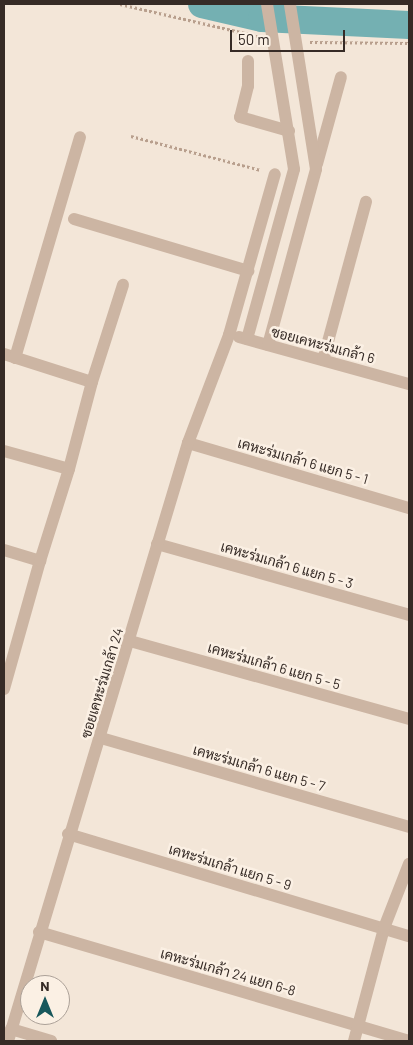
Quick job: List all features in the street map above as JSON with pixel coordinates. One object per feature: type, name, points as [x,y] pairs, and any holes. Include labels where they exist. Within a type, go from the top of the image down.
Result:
[{"type":"street","points":[[247,339],[294,169],[267,4]]},
{"type":"street","points":[[290,4],[316,169]]},
{"type":"street","points":[[248,61],[248,86],[240,117],[288,131]]},
{"type":"street","points":[[268,345],[341,76]]},
{"type":"street","points":[[80,137],[9,356],[92,382]]},
{"type":"street","points":[[292,150],[312,145]]},
{"type":"street","name":"ซอยเคหะร่มเกล้า 24","points":[[9,1035],[68,834],[101,738],[188,443],[230,335],[275,174]]},
{"type":"street","points":[[323,360],[366,202]]},
{"type":"street","points":[[74,219],[248,271]]},
{"type":"street","points":[[4,689],[10,650],[69,470],[92,382],[123,285]]},
{"type":"street","name":"ซอยเคหะร่มเกล้า 6","points":[[230,335],[409,384]]},
{"type":"street","name":"เคหะร่มเกล้า 6 แยก 5 - 1","points":[[188,443],[409,508]]},
{"type":"street","points":[[4,451],[69,470]]},
{"type":"street","name":"เคหะร่มเกล้า 6 แยก 5 - 3","points":[[157,544],[409,616]]},
{"type":"street","points":[[4,550],[40,561]]},
{"type":"street","name":"เคหะร่มเกล้า 6 แยก 5 - 5","points":[[130,641],[409,719]]},
{"type":"street","name":"เคหะร่มเกล้า 6 แยก 5 - 7","points":[[101,738],[409,827]]},
{"type":"street","name":"เคหะร่มเกล้า แยก 5 - 9","points":[[68,834],[409,936]]},
{"type":"street","points":[[354,1041],[384,928],[409,864]]},
{"type":"street","name":"เคหะร่มเกล้า 24 แยก 6-8","points":[[39,932],[409,1040]]},
{"type":"street","points":[[9,1035],[51,1041]]},
{"type":"path","points":[[131,136],[275,174]]},
{"type":"waterway","points":[[202,4],[262,18],[409,25]]}]
